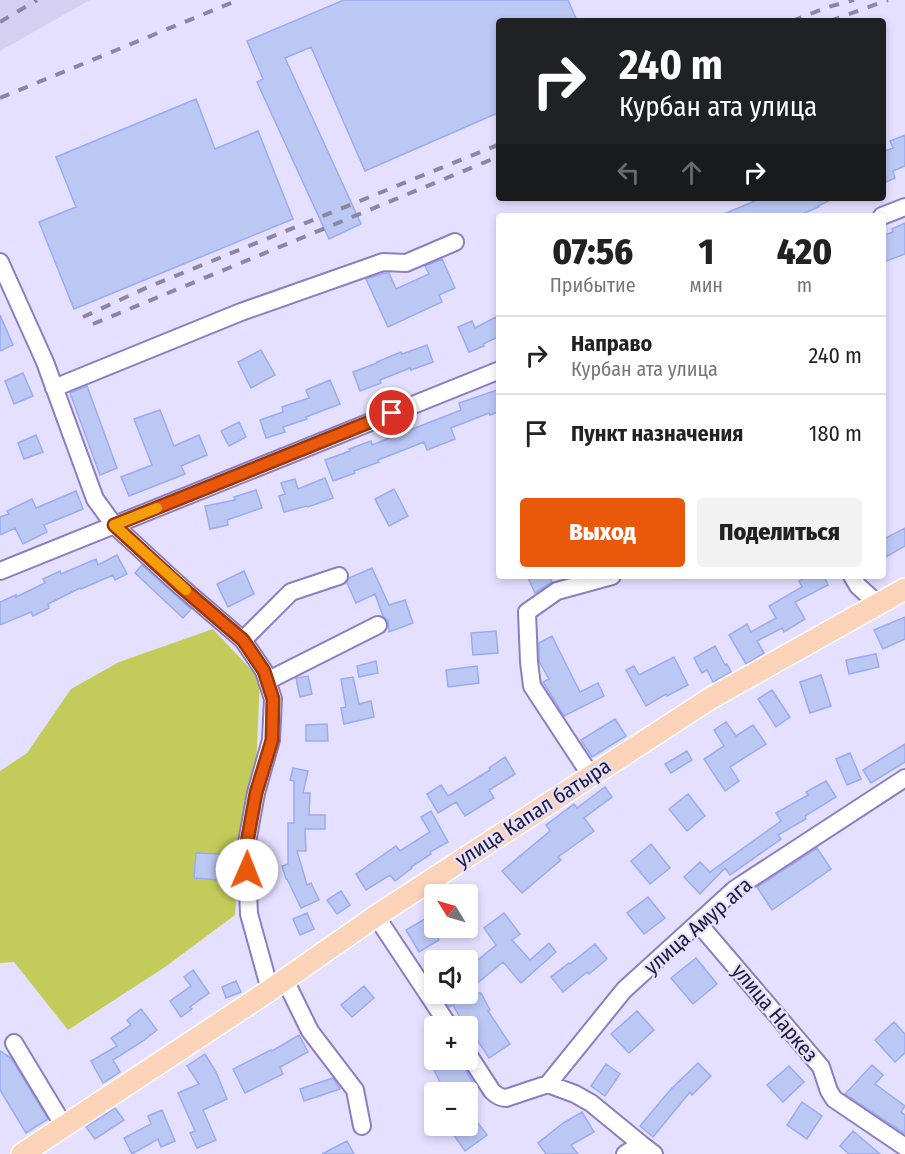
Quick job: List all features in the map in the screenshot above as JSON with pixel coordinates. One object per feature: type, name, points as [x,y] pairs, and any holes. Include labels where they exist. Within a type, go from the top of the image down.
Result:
[{"type":"main road","name":"улица Капал батыра","points":[[22,1154],[278,985],[375,916],[711,698],[905,589]]},
{"type":"street","points":[[886,214],[905,207]]},
{"type":"street","points":[[54,388],[241,312],[383,262],[406,263],[455,242]]},
{"type":"street","points":[[0,262],[45,362],[95,499],[114,525],[243,640],[264,671],[273,699],[272,740],[256,793],[246,848],[249,914],[278,985],[355,1090],[362,1126]]},
{"type":"street","points":[[0,571],[496,372]]},
{"type":"street","points":[[243,640],[291,592],[339,576]]},
{"type":"street","points":[[591,776],[532,686],[527,612],[557,591],[601,579]]},
{"type":"street","points":[[854,579],[858,586],[878,604]]},
{"type":"street","points":[[267,681],[378,625]]},
{"type":"street","name":"улица Амур ага","points":[[548,1084],[624,990],[735,889],[905,778]]},
{"type":"street","points":[[375,916],[443,1016]]},
{"type":"street","name":"улица Наркез","points":[[698,923],[821,1067],[834,1099],[905,1147]]},
{"type":"street","points":[[14,1043],[64,1126]]},
{"type":"street","points":[[478,1069],[492,1091],[502,1098],[548,1084],[575,1094],[591,1103],[647,1149]]},
{"type":"street","points":[[624,1154],[647,1149]]},
{"type":"shaded area","points":[[0,0],[90,0],[0,51]]},
{"type":"green space","points":[[213,629],[260,679],[256,768],[239,861],[235,915],[165,967],[68,1030],[14,962],[0,963],[0,771],[27,753],[71,689],[119,662]]},
{"type":"building","points":[[344,0],[568,0],[576,18],[496,18],[496,114],[365,171],[311,47],[285,58],[361,224],[329,239],[257,82],[263,79],[247,41]]},
{"type":"building","points":[[196,99],[215,149],[258,131],[293,219],[74,309],[39,222],[76,207],[56,157]]},
{"type":"building","points":[[905,135],[905,166],[893,171],[895,178],[886,182],[886,151],[893,148],[890,141]]},
{"type":"building","points":[[755,201],[829,201],[804,213],[726,213]]},
{"type":"building","points":[[905,223],[905,254],[886,261],[886,234],[893,232],[892,229]]},
{"type":"building","points":[[442,259],[455,288],[439,295],[442,302],[388,327],[366,279],[389,273],[396,289],[429,274],[425,266]]},
{"type":"building","points":[[0,315],[13,345],[0,351]]},
{"type":"building","points":[[496,317],[496,338],[469,352],[458,327],[472,321],[475,328]]},
{"type":"building","points":[[427,345],[433,362],[411,370],[410,368],[360,391],[353,372],[401,352],[402,354]]},
{"type":"building","points":[[261,350],[275,375],[251,388],[238,362]]},
{"type":"building","points":[[23,373],[33,396],[14,404],[5,381]]},
{"type":"building","points":[[330,380],[340,404],[283,427],[285,432],[266,438],[260,420],[283,412],[282,407],[309,398],[306,390]]},
{"type":"building","points":[[87,386],[117,468],[100,475],[70,393]]},
{"type":"building","points":[[496,390],[496,413],[490,415],[489,413],[451,428],[455,439],[427,450],[424,442],[333,481],[325,460],[371,441],[372,445],[461,410],[459,403]]},
{"type":"building","points":[[160,410],[174,446],[199,435],[207,455],[181,466],[185,474],[129,496],[121,477],[152,465],[134,419]]},
{"type":"building","points":[[239,422],[246,437],[229,446],[221,431]]},
{"type":"building","points":[[36,435],[43,452],[24,459],[18,443]]},
{"type":"building","points":[[325,478],[333,498],[284,512],[279,496],[285,494],[281,483],[295,479],[298,489]]},
{"type":"building","points":[[394,489],[408,516],[389,526],[375,499]]},
{"type":"building","points":[[256,490],[262,508],[227,520],[228,525],[210,529],[205,506],[235,500],[234,497]]},
{"type":"building","points":[[76,491],[83,509],[44,525],[47,532],[23,544],[15,528],[0,535],[0,517],[9,514],[7,511],[32,499],[36,508]]},
{"type":"building","points":[[905,528],[905,546],[886,557],[886,538]]},
{"type":"building","points":[[117,555],[127,574],[115,580],[113,575],[80,588],[48,604],[49,608],[33,616],[31,612],[0,625],[0,602],[45,583],[43,579],[60,571],[61,574],[96,559],[98,565]]},
{"type":"building","points":[[142,565],[191,609],[183,618],[135,573]]},
{"type":"building","points":[[372,568],[389,605],[405,600],[413,623],[389,632],[388,621],[383,616],[375,594],[356,603],[347,583],[349,578]]},
{"type":"building","points":[[244,571],[254,594],[228,607],[217,584]]},
{"type":"building","points":[[528,579],[550,579],[552,582],[535,593]]},
{"type":"building","points":[[825,579],[828,585],[795,602],[805,619],[784,632],[782,628],[757,641],[764,653],[746,664],[729,635],[747,624],[751,632],[776,618],[769,606],[802,587],[799,581]]},
{"type":"building","points":[[905,617],[905,639],[883,649],[874,630]]},
{"type":"building","points":[[496,631],[498,653],[473,655],[471,633]]},
{"type":"building","points":[[552,636],[580,692],[598,683],[604,696],[564,716],[543,682],[549,679],[539,661],[539,643]]},
{"type":"building","points":[[715,646],[731,672],[713,682],[707,670],[702,673],[694,658]]},
{"type":"building","points":[[876,654],[879,667],[849,674],[846,660]]},
{"type":"building","points":[[674,657],[688,685],[646,706],[626,670],[634,666],[639,675]]},
{"type":"building","points":[[376,661],[378,673],[359,677],[357,666]]},
{"type":"building","points":[[477,666],[479,683],[448,687],[446,670]]},
{"type":"building","points":[[821,675],[831,706],[810,713],[800,682]]},
{"type":"building","points":[[308,676],[312,694],[300,697],[296,678]]},
{"type":"building","points":[[353,677],[359,704],[371,701],[374,717],[344,724],[341,708],[346,707],[341,679]]},
{"type":"building","points":[[772,690],[790,717],[776,727],[758,699]]},
{"type":"building","points":[[615,719],[626,736],[592,757],[581,740]]},
{"type":"building","points":[[726,722],[736,736],[753,725],[766,744],[730,767],[739,781],[725,791],[704,759],[724,746],[714,730]]},
{"type":"building","points":[[327,724],[328,741],[306,741],[306,725]]},
{"type":"building","points":[[905,744],[905,762],[871,783],[863,770]]},
{"type":"building","points":[[687,751],[692,760],[671,773],[665,764]]},
{"type":"building","points":[[850,753],[861,779],[847,785],[836,759]]},
{"type":"building","points":[[505,757],[515,774],[489,790],[494,798],[465,816],[456,802],[438,813],[427,794],[441,785],[448,796],[490,770],[489,768]]},
{"type":"building","points":[[293,768],[308,771],[303,793],[310,793],[309,815],[325,815],[325,829],[305,829],[306,851],[297,851],[307,885],[311,883],[319,900],[301,908],[282,866],[288,864],[288,823],[294,823],[294,781],[290,780]]},
{"type":"building","points":[[826,781],[836,797],[805,816],[806,819],[778,835],[781,839],[730,875],[725,868],[700,894],[684,877],[700,862],[710,872],[781,821],[776,813],[808,795],[806,792]]},
{"type":"building","points":[[605,787],[612,797],[584,818],[594,831],[558,857],[561,860],[522,893],[502,871],[550,831],[546,825],[574,804],[577,808]]},
{"type":"building","points":[[688,794],[705,816],[687,831],[669,809]]},
{"type":"building","points":[[431,811],[448,842],[430,852],[431,854],[395,881],[390,875],[366,890],[356,874],[396,846],[400,851],[430,832],[421,817]]},
{"type":"building","points":[[651,844],[670,868],[650,884],[631,861]]},
{"type":"building","points":[[817,848],[831,869],[772,910],[757,887]]},
{"type":"building","points":[[196,853],[220,854],[219,880],[194,878]]},
{"type":"building","points":[[341,891],[350,905],[337,914],[327,900]]},
{"type":"building","points":[[648,897],[665,918],[644,934],[627,913]]},
{"type":"building","points":[[307,913],[314,929],[300,935],[293,919]]},
{"type":"building","points":[[504,913],[520,934],[512,940],[530,960],[549,943],[556,952],[521,983],[503,962],[478,983],[478,960],[496,945],[484,928]]},
{"type":"building","points":[[424,919],[424,938],[438,938],[439,940],[419,952],[406,930]]},
{"type":"building","points":[[595,944],[607,959],[563,992],[551,977]]},
{"type":"building","points":[[696,958],[717,984],[693,1004],[671,978]]},
{"type":"building","points":[[193,970],[209,993],[181,1017],[170,1001],[191,986],[184,977]]},
{"type":"building","points":[[236,981],[241,992],[226,998],[222,987]]},
{"type":"building","points":[[364,986],[374,998],[352,1017],[341,1005]]},
{"type":"building","points":[[478,993],[481,993],[490,1010],[488,1011],[510,1044],[489,1058],[478,1041],[478,1016],[459,1016],[453,1005],[449,1007],[447,1004],[478,1004]]},
{"type":"building","points":[[141,1009],[157,1030],[113,1060],[120,1072],[103,1083],[91,1061],[117,1046],[111,1038],[131,1025],[127,1020]]},
{"type":"building","points":[[637,1011],[654,1030],[629,1053],[611,1034]]},
{"type":"building","points":[[894,1022],[905,1034],[905,1053],[895,1062],[875,1040]]},
{"type":"building","points":[[299,1035],[308,1052],[280,1067],[283,1074],[245,1093],[233,1069],[272,1051]]},
{"type":"building","points":[[0,1051],[11,1058],[48,1119],[26,1133],[0,1090]]},
{"type":"building","points":[[205,1054],[216,1072],[227,1099],[203,1110],[216,1140],[197,1148],[190,1133],[195,1131],[178,1093],[199,1084],[187,1066]]},
{"type":"building","points":[[698,1063],[711,1076],[692,1095],[690,1092],[653,1137],[640,1126],[671,1089]]},
{"type":"building","points":[[606,1064],[620,1074],[605,1096],[591,1086]]},
{"type":"building","points":[[872,1065],[883,1075],[875,1084],[905,1106],[901,1112],[905,1115],[905,1134],[845,1094]]},
{"type":"building","points":[[789,1066],[804,1082],[783,1102],[767,1085]]},
{"type":"building","points":[[434,1070],[466,1070],[473,1082],[440,1082]]},
{"type":"building","points":[[333,1078],[340,1089],[304,1101],[300,1089]]},
{"type":"building","points":[[802,1102],[822,1116],[807,1139],[787,1125]]},
{"type":"building","points":[[115,1108],[124,1120],[95,1139],[86,1127]]},
{"type":"building","points":[[162,1110],[175,1141],[161,1147],[158,1139],[132,1154],[124,1138],[151,1124],[148,1116]]},
{"type":"building","points":[[582,1112],[594,1132],[571,1145],[578,1154],[546,1154],[538,1143],[563,1123]]},
{"type":"building","points":[[478,1123],[487,1135],[465,1151],[454,1136],[478,1136]]},
{"type":"building","points":[[853,1131],[880,1154],[849,1154],[840,1146]]},
{"type":"building","points":[[347,1141],[354,1154],[322,1154]]},
{"type":"railway","points":[[0,22],[37,0]]},
{"type":"railway","points":[[0,98],[238,0]]},
{"type":"railway","points":[[800,18],[854,0]]},
{"type":"railway","points":[[838,18],[888,0]]},
{"type":"railway","points":[[83,317],[148,287],[496,146]]},
{"type":"railway","points":[[93,324],[496,158]]},
{"type":"slow traffic","points":[[157,508],[114,525],[186,590]]},
{"type":"route","points":[[247,870],[246,848],[256,793],[272,740],[273,699],[264,671],[243,640],[114,525],[392,413]]}]
